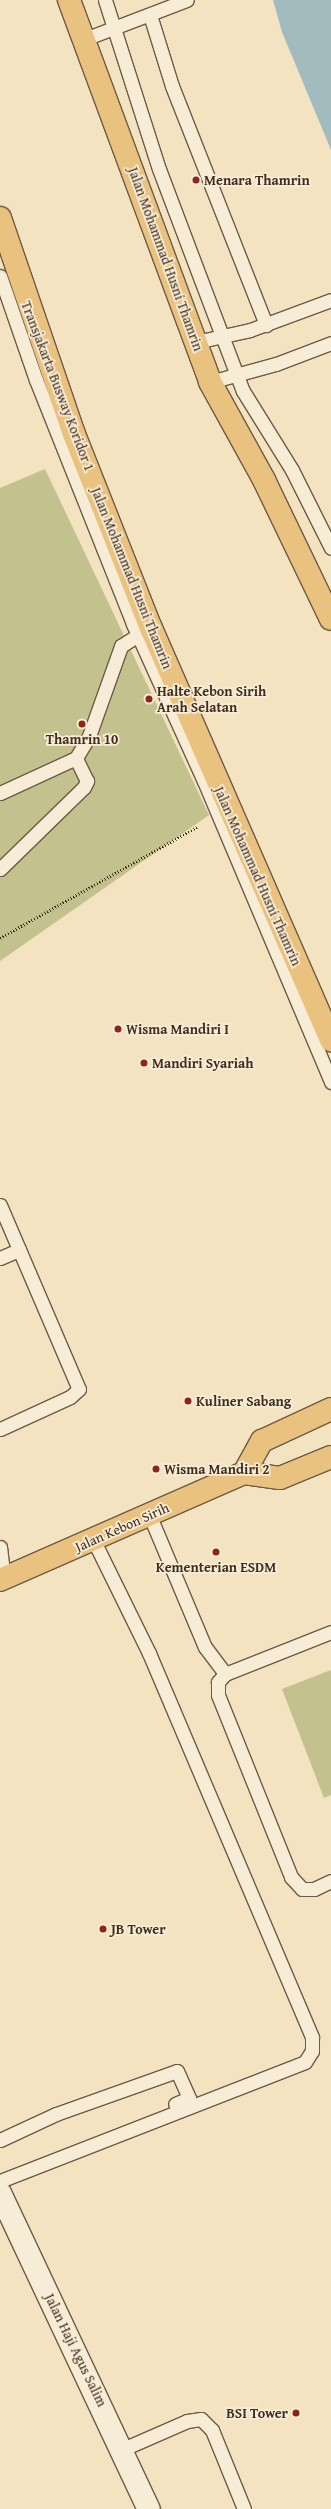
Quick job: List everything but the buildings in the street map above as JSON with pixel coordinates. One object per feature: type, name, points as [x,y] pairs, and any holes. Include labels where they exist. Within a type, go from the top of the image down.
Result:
[{"type":"main road","name":"Jalan Mohammad Husni Thamrin","points":[[69,0],[82,40],[123,140],[210,382],[264,480],[331,619]]},
{"type":"main road","name":"Jalan Mohammad Husni Thamrin","points":[[0,218],[74,434],[144,631],[331,1040]]},
{"type":"main road","points":[[331,1409],[262,1442],[244,1473],[280,1478],[331,1458]]},
{"type":"main road","name":"Jalan Kebon Sirih","points":[[2,1579],[244,1473]]},
{"type":"street","name":"Jalan Haji Agus Salim","points":[[0,2193],[123,2449],[148,2509]]},
{"type":"lane","points":[[105,0],[113,29],[159,169],[238,376],[259,420],[292,470],[331,548]]},
{"type":"lane","points":[[82,40],[187,0]]},
{"type":"lane","points":[[150,15],[172,86],[266,325]]},
{"type":"lane","name":"Transjakarta Busway Koridor 1","points":[[0,276],[36,380],[144,631],[218,816],[331,1082]]},
{"type":"lane","points":[[196,342],[223,337],[266,325],[331,300]]},
{"type":"lane","points":[[210,382],[238,376],[331,343]]},
{"type":"lane","points":[[0,793],[76,758],[89,736],[121,646],[144,631]]},
{"type":"lane","points":[[0,869],[84,787],[87,781],[76,758]]},
{"type":"lane","points":[[0,1205],[79,1389],[70,1397],[0,1429]]},
{"type":"lane","points":[[0,1258],[19,1250]]},
{"type":"lane","points":[[149,1514],[205,1647],[225,1674]]},
{"type":"lane","points":[[0,2181],[66,2153],[305,2062],[312,2051],[312,2037],[149,1653],[93,1539]]},
{"type":"lane","points":[[0,1547],[2,1579]]},
{"type":"lane","points":[[331,1632],[225,1674],[218,1682],[220,1705],[291,1877],[302,1888],[314,1888],[331,1881]]},
{"type":"lane","points":[[0,2140],[56,2114],[177,2071],[189,2098],[78,2141],[66,2153]]},
{"type":"lane","points":[[123,2449],[187,2421],[201,2419],[212,2430],[244,2509]]},
{"type":"path","points":[[0,938],[218,816]]},
{"type":"shaded area","name":"Thamrin 10","points":[[45,469],[209,815],[0,961],[0,488]]},
{"type":"shaded area","points":[[331,1670],[331,1795],[324,1798],[282,1689]]},
{"type":"water","points":[[273,0],[331,0],[331,150],[282,32]]},
{"type":"place","name":"Menara Thamrin","points":[[196,180]]},
{"type":"place","name":"Halte Kebon Sirih Arah Selatan","points":[[149,699]]},
{"type":"place","name":"Thamrin 10","points":[[82,724]]},
{"type":"place","name":"Wisma Mandiri I","points":[[118,1029]]},
{"type":"place","name":"Mandiri Syariah","points":[[144,1063]]},
{"type":"place","name":"Kuliner Sabang","points":[[188,1401]]},
{"type":"place","name":"Wisma Mandiri 2","points":[[156,1469]]},
{"type":"place","name":"Kementerian ESDM","points":[[216,1552]]},
{"type":"place","name":"JB Tower","points":[[103,1929]]},
{"type":"place","name":"BSI Tower","points":[[296,2413]]}]
